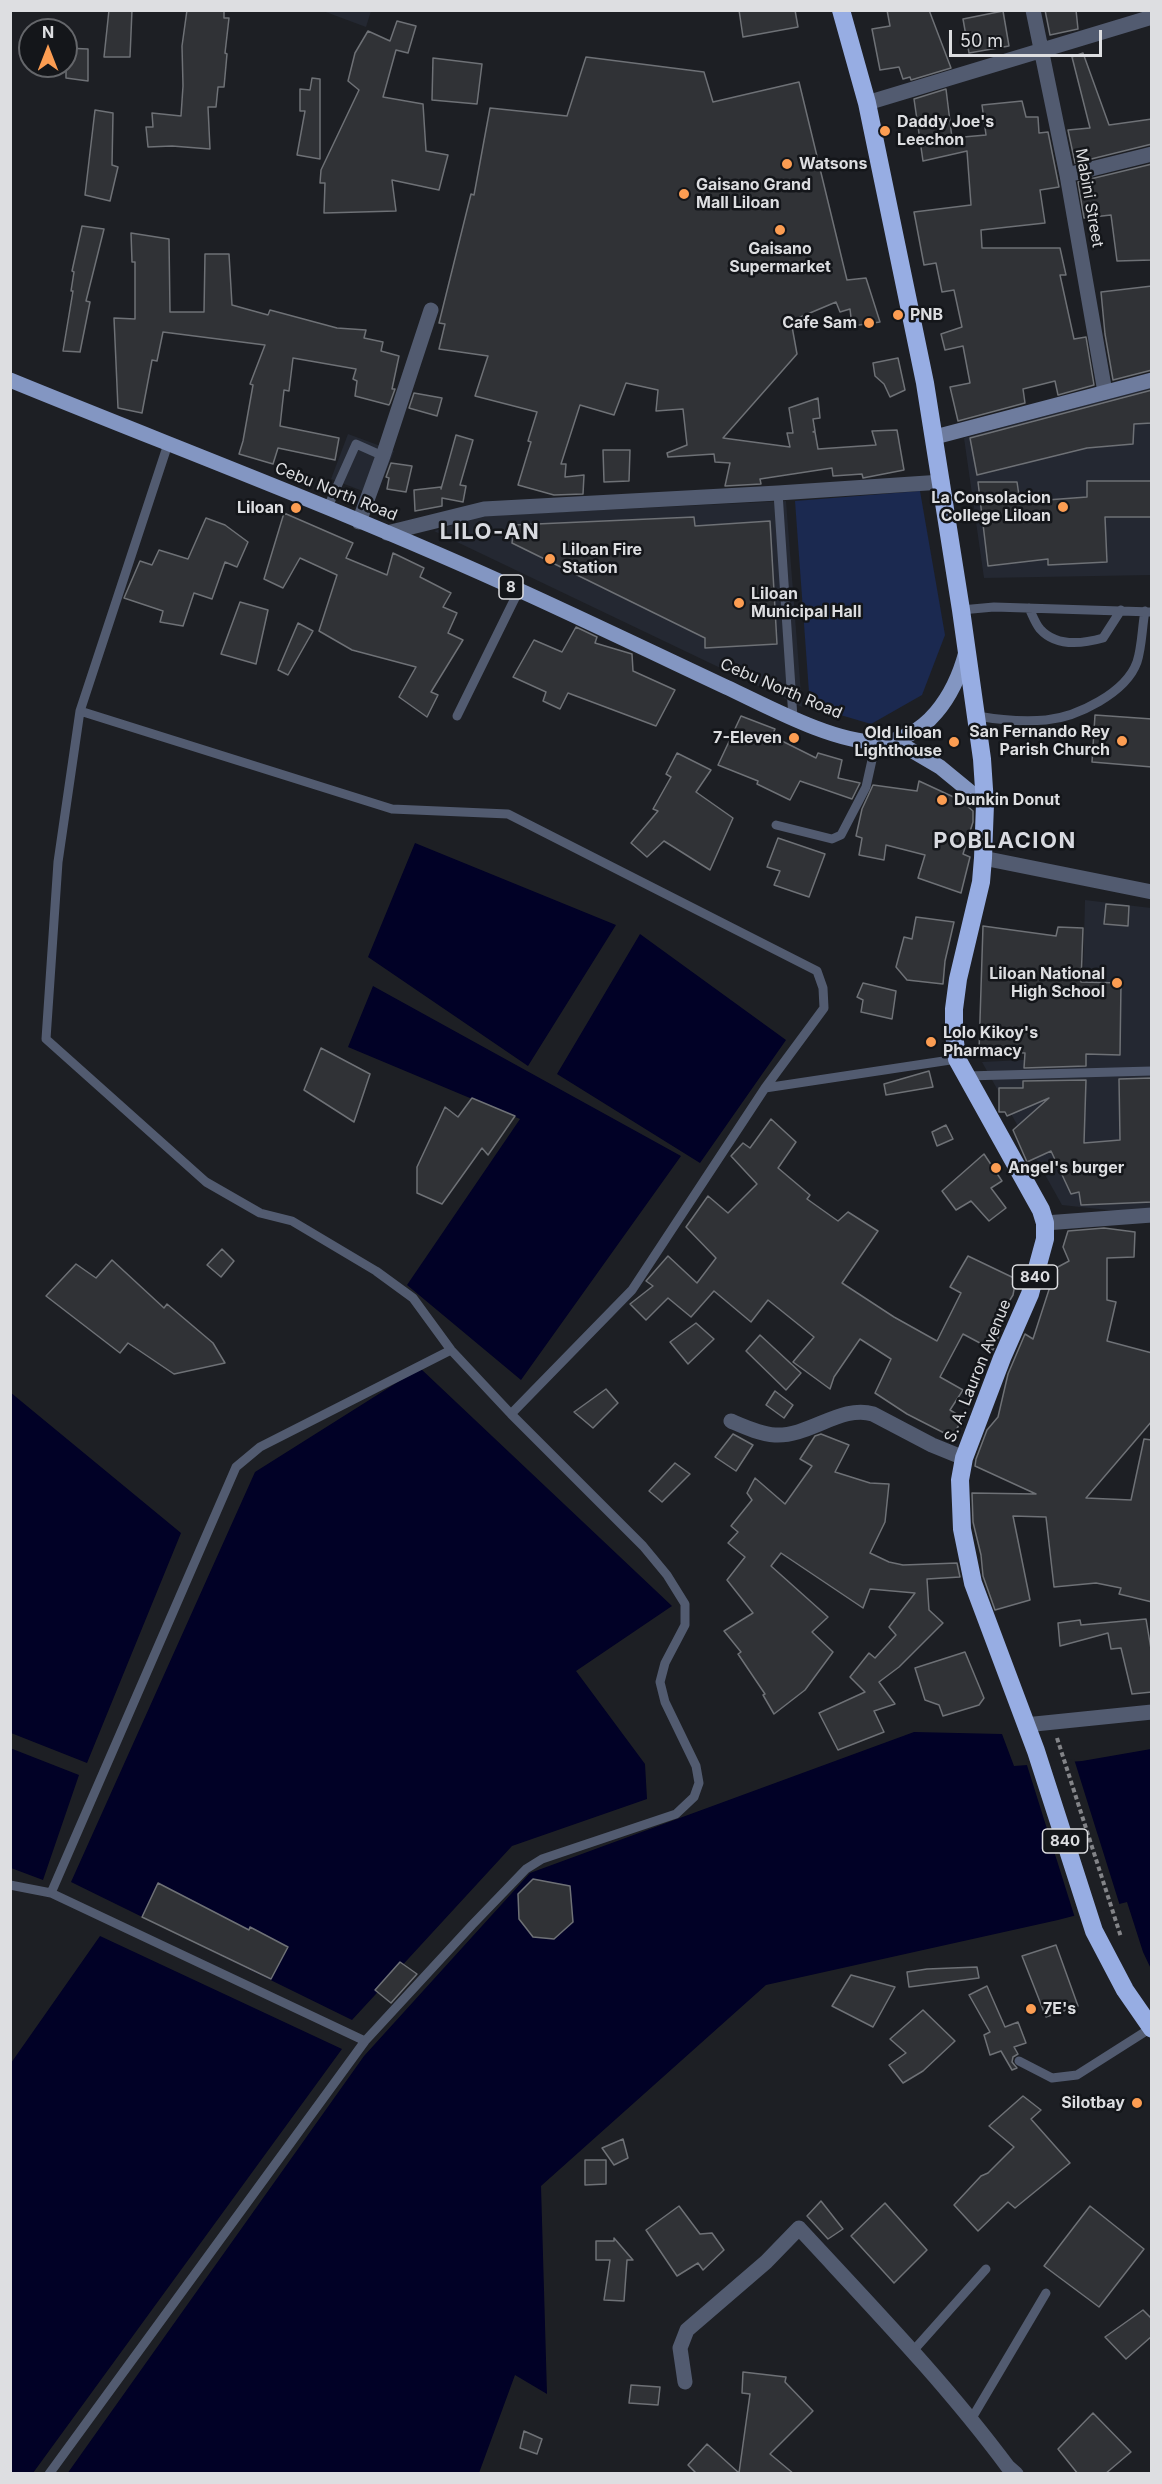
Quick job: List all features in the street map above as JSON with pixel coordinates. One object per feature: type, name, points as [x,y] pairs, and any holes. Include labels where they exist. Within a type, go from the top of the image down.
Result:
[{"type":"highway","name":"Cebu North Road","points":[[841,10],[867,103],[926,383],[967,646]]},
{"type":"highway","name":"S. A. Lauron Avenue","points":[[967,646],[985,804],[981,882],[958,980],[954,1009],[957,1059],[1041,1210],[1046,1239],[1030,1294],[1002,1358],[964,1458],[959,1503],[966,1556],[981,1607],[1036,1751],[1094,1931],[1125,1990],[1151,2029]]},
{"type":"main road","name":"Cebu North Road","points":[[10,380],[387,533],[519,590],[793,718],[838,735],[876,742],[894,740],[915,730],[942,707],[957,681],[967,646]]},
{"type":"main road","points":[[894,740],[940,766],[985,804]]},
{"type":"street","name":"Mabini Street","points":[[1033,10],[1067,175],[1105,392]]},
{"type":"street","points":[[867,103],[1152,17]]},
{"type":"street","points":[[1067,175],[1152,154]]},
{"type":"street","points":[[359,522],[384,456],[431,310]]},
{"type":"street","points":[[935,437],[1152,380]]},
{"type":"street","points":[[387,533],[484,509],[778,494],[942,482]]},
{"type":"street","points":[[983,858],[1152,891]]},
{"type":"street","points":[[1045,1223],[1152,1215]]},
{"type":"street","points":[[731,1421],[764,1434],[781,1435],[805,1431],[841,1416],[865,1412],[964,1458]]},
{"type":"street","points":[[1025,1725],[1152,1712]]},
{"type":"street","points":[[685,2382],[680,2348],[687,2330],[766,2262],[799,2228],[972,2418],[1009,2471]]},
{"type":"lane","points":[[49,2474],[365,2041],[526,1869],[542,1859],[676,1814],[694,1797],[699,1783],[696,1766],[665,1702],[660,1682],[665,1663],[685,1625],[685,1604],[667,1575],[643,1546],[511,1414],[451,1350],[413,1298],[376,1270],[292,1221],[260,1213],[206,1182],[46,1039],[58,862],[80,711],[168,444]]},
{"type":"lane","points":[[327,509],[356,444],[384,456]]},
{"type":"lane","points":[[778,494],[793,718]]},
{"type":"lane","points":[[457,716],[519,590]]},
{"type":"lane","points":[[962,610],[994,607],[1148,611],[1137,662],[1127,679],[1114,692],[1089,707],[1048,720],[1004,721],[976,716]]},
{"type":"lane","points":[[1029,608],[1040,630],[1058,640],[1080,644],[1103,639],[1121,610]]},
{"type":"lane","points":[[80,711],[392,809],[508,814],[816,971],[823,988],[824,1008],[765,1088],[632,1290],[511,1414]]},
{"type":"lane","points":[[776,825],[832,839],[841,835],[866,787],[876,742]]},
{"type":"lane","points":[[765,1088],[957,1059]]},
{"type":"lane","points":[[966,1076],[1152,1071]]},
{"type":"lane","points":[[51,1893],[236,1467],[260,1447],[451,1350]]},
{"type":"lane","points":[[10,1885],[51,1893],[365,2041]]},
{"type":"lane","points":[[1019,2061],[1052,2078],[1077,2075],[1151,2029]]},
{"type":"lane","points":[[913,2351],[986,2269]]},
{"type":"lane","points":[[972,2418],[1047,2293]]},
{"type":"path","points":[[1059,1744],[1116,1925]]},
{"type":"shaded area","points":[[323,11],[371,11],[366,27]]},
{"type":"shaded area","name":"La Consolacion College Liloan","points":[[1151,387],[1151,575],[984,578],[964,438]]},
{"type":"shaded area","points":[[348,434],[394,451],[376,496],[331,479]]},
{"type":"shaded area","points":[[920,491],[945,635],[922,695],[871,724],[810,706],[795,501]]},
{"type":"shaded area","points":[[786,501],[802,707],[434,531],[480,516]]},
{"type":"shaded area","points":[[415,843],[616,925],[528,1066],[368,957]]},
{"type":"shaded area","name":"Liloan National High School","points":[[1085,900],[1151,908],[1151,1210],[1126,1212],[1062,1205],[982,1062],[1081,1057]]},
{"type":"shaded area","points":[[640,934],[786,1040],[700,1163],[557,1074]]},
{"type":"shaded area","points":[[373,986],[681,1156],[521,1380],[407,1285],[520,1119],[348,1047]]},
{"type":"shaded area","points":[[420,1368],[672,1606],[576,1671],[645,1764],[647,1799],[512,1846],[352,2020],[71,1882],[255,1472]]},
{"type":"shaded area","points":[[10,1392],[181,1533],[87,1763],[11,1733]]},
{"type":"shaded area","points":[[914,1732],[1002,1734],[1014,1766],[1082,1761],[1151,1749],[1151,1969],[1127,1902],[1058,1920],[766,1985],[541,2186],[547,2394],[515,2375],[479,2473],[67,2474],[364,2056],[530,1873]]},
{"type":"shaded area","points":[[10,1748],[79,1775],[43,1880],[11,1868]]},
{"type":"shaded area","points":[[100,1936],[342,2049],[33,2473],[11,2473],[11,2063]]},
{"type":"pier","points":[[1074,1759],[1120,1906],[1075,1918],[1026,1762]]},
{"type":"building","points":[[109,10],[132,10],[130,57],[104,57]]},
{"type":"building","points":[[187,10],[224,10],[224,18],[229,18],[224,87],[218,87],[216,107],[208,107],[210,149],[148,147],[146,127],[153,127],[152,113],[181,116],[182,46]]},
{"type":"building","points":[[739,10],[795,10],[798,27],[743,37]]},
{"type":"building","points":[[887,10],[929,10],[951,68],[911,80],[910,77],[903,79],[899,67],[880,70],[872,29],[890,26]]},
{"type":"building","points":[[1045,10],[1076,10],[1078,29],[1050,35]]},
{"type":"building","points":[[1003,11],[1009,46],[969,53],[963,19]]},
{"type":"building","points":[[397,21],[416,26],[408,53],[396,50],[383,97],[423,104],[426,151],[448,155],[439,190],[392,180],[396,211],[324,213],[325,183],[320,183],[321,170],[359,90],[348,81],[355,53],[368,31],[390,41]]},
{"type":"building","points":[[78,49],[88,49],[88,81],[66,78],[78,78]]},
{"type":"building","points":[[1083,53],[1109,125],[1152,119],[1152,144],[1075,163],[1068,130],[1090,128],[1072,57]]},
{"type":"building","name":"Gaisano Grand Mall Liloan","points":[[586,57],[704,72],[713,102],[799,82],[847,280],[866,278],[880,322],[852,326],[850,309],[840,312],[836,302],[791,321],[797,354],[723,438],[790,447],[787,433],[793,433],[789,408],[818,398],[820,418],[813,419],[815,431],[813,432],[815,432],[818,449],[876,445],[872,431],[897,430],[904,470],[863,478],[862,474],[833,476],[832,468],[760,479],[761,484],[725,486],[730,463],[715,462],[714,454],[668,457],[667,453],[687,445],[683,409],[656,411],[658,390],[626,383],[614,415],[580,405],[561,464],[566,464],[565,477],[584,475],[583,494],[554,495],[518,485],[537,412],[475,396],[488,356],[439,349],[445,324],[439,323],[471,194],[474,195],[490,108],[567,116]]},
{"type":"building","points":[[433,58],[482,64],[477,104],[432,100]]},
{"type":"building","points":[[312,78],[320,79],[320,159],[297,155],[305,111],[300,111],[300,89],[310,90]]},
{"type":"building","points":[[946,89],[952,138],[986,135],[982,105],[1022,101],[1026,117],[1038,117],[1039,133],[1048,132],[1059,187],[1040,190],[1045,223],[981,230],[982,248],[1060,248],[1066,275],[1060,275],[1074,339],[1086,337],[1094,385],[1058,395],[1055,381],[1023,389],[1025,403],[958,421],[950,387],[970,383],[963,346],[945,350],[941,334],[962,327],[954,290],[942,292],[936,263],[924,265],[914,212],[971,205],[967,151],[923,161],[914,99]]},
{"type":"building","points":[[95,110],[113,113],[112,165],[118,167],[110,201],[85,195]]},
{"type":"building","points":[[1152,164],[1152,260],[1117,261],[1111,215],[1084,218],[1078,182]]},
{"type":"building","points":[[82,226],[104,229],[86,301],[90,302],[80,352],[63,351],[73,291],[71,291],[74,272],[72,271]]},
{"type":"building","points":[[131,233],[169,239],[170,312],[204,312],[205,254],[229,254],[232,305],[268,315],[270,310],[337,328],[366,330],[364,338],[383,342],[381,351],[399,356],[392,389],[395,389],[389,405],[355,396],[357,381],[353,379],[356,369],[293,358],[289,391],[284,390],[280,426],[339,438],[335,460],[278,448],[273,464],[239,454],[253,385],[250,384],[265,345],[163,332],[157,361],[152,360],[142,413],[118,408],[114,318],[135,319],[135,262],[132,262]]},
{"type":"building","points":[[1152,286],[1152,370],[1113,380],[1101,292]]},
{"type":"building","points":[[898,358],[905,390],[890,397],[884,384],[875,376],[873,363]]},
{"type":"building","points":[[1152,390],[1152,423],[1134,424],[1133,444],[1087,448],[977,475],[970,438]]},
{"type":"building","points":[[414,393],[442,398],[437,416],[409,408]]},
{"type":"building","points":[[456,435],[473,440],[460,485],[466,486],[463,502],[442,498],[442,506],[415,511],[414,490],[441,487],[441,489]]},
{"type":"building","points":[[603,450],[630,450],[629,481],[604,482]]},
{"type":"building","points":[[391,463],[412,466],[406,492],[387,489],[389,478],[386,477]]},
{"type":"building","points":[[1087,481],[1152,481],[1152,517],[1105,517],[1107,562],[1048,565],[1048,559],[988,566],[978,482],[1017,482],[1020,502],[1087,497]]},
{"type":"building","points":[[284,513],[353,543],[346,558],[387,575],[393,553],[424,568],[420,577],[451,593],[443,607],[457,613],[448,633],[463,640],[431,692],[438,695],[427,717],[399,697],[416,667],[352,650],[319,631],[337,575],[300,558],[283,588],[264,579]]},
{"type":"building","points":[[694,517],[695,526],[770,521],[777,644],[705,648],[705,638],[512,543],[514,525]]},
{"type":"building","points":[[206,518],[225,525],[248,542],[237,567],[225,562],[212,599],[194,593],[183,626],[160,622],[163,611],[124,598],[140,561],[152,565],[159,550],[188,559]]},
{"type":"building","points":[[240,602],[268,610],[256,664],[221,654]]},
{"type":"building","points":[[298,623],[313,631],[288,675],[278,670]]},
{"type":"building","points":[[576,627],[597,637],[595,643],[632,654],[633,671],[675,690],[656,726],[568,693],[560,709],[543,701],[546,692],[513,677],[534,640],[562,652]]},
{"type":"building","name":"San Fernando Rey Parish Church","points":[[1095,715],[1152,719],[1152,767],[1092,762]]},
{"type":"building","points":[[741,716],[775,729],[772,736],[816,758],[818,753],[842,760],[838,778],[860,783],[852,799],[800,781],[790,800],[757,784],[758,781],[718,765]]},
{"type":"building","points":[[677,753],[711,770],[696,792],[733,818],[710,870],[664,841],[647,857],[631,843],[658,811],[653,809],[671,777],[666,774]]},
{"type":"building","points":[[919,781],[960,800],[973,811],[973,822],[963,854],[970,857],[961,893],[918,878],[925,855],[886,845],[884,860],[859,855],[862,838],[856,836],[862,809],[873,785],[917,791]]},
{"type":"building","points":[[778,838],[825,854],[809,897],[774,885],[780,871],[767,867]]},
{"type":"building","points":[[1106,904],[1129,906],[1128,926],[1104,924]]},
{"type":"building","points":[[916,917],[954,922],[945,961],[943,984],[907,980],[896,967],[904,937],[912,939]]},
{"type":"building","points":[[983,926],[1056,936],[1058,927],[1083,928],[1081,982],[1121,983],[1120,1055],[1086,1054],[1086,1066],[1024,1068],[1025,1053],[979,1051]]},
{"type":"building","points":[[863,983],[896,991],[892,1019],[861,1012],[863,1000],[857,997]]},
{"type":"building","points":[[321,1048],[370,1074],[354,1122],[304,1090]]},
{"type":"building","points":[[929,1071],[933,1087],[886,1095],[884,1084]]},
{"type":"building","points":[[1152,1078],[1152,1202],[1081,1205],[1079,1192],[1071,1194],[1051,1151],[1027,1162],[1013,1130],[1049,1098],[1007,1116],[1005,1112],[999,1112],[999,1088],[1023,1088],[1023,1081],[1086,1080],[1084,1143],[1120,1140],[1119,1079]]},
{"type":"building","points":[[472,1098],[515,1116],[488,1155],[482,1148],[442,1204],[417,1193],[417,1167],[445,1107],[458,1117]]},
{"type":"building","points":[[771,1119],[796,1142],[778,1168],[810,1195],[807,1199],[838,1221],[848,1212],[878,1231],[842,1283],[894,1317],[937,1341],[961,1293],[950,1287],[968,1256],[1016,1279],[1013,1295],[1002,1313],[1007,1315],[993,1350],[963,1334],[940,1377],[963,1390],[950,1410],[963,1418],[952,1437],[907,1414],[875,1393],[891,1359],[860,1339],[834,1377],[830,1389],[793,1362],[814,1337],[768,1300],[751,1322],[714,1291],[691,1317],[668,1298],[646,1320],[630,1304],[653,1286],[646,1281],[668,1256],[697,1283],[716,1258],[686,1227],[708,1196],[728,1213],[757,1184],[731,1156],[743,1143],[750,1148]]},
{"type":"building","points":[[946,1125],[953,1139],[937,1146],[932,1132]]},
{"type":"building","points":[[984,1154],[1002,1181],[991,1188],[1006,1208],[989,1221],[971,1201],[956,1210],[942,1191]]},
{"type":"building","points":[[1104,1228],[1135,1232],[1134,1257],[1107,1258],[1107,1300],[1116,1302],[1107,1341],[1152,1353],[1152,1421],[1086,1498],[1131,1500],[1144,1439],[1152,1440],[1152,1602],[1119,1594],[1121,1588],[1096,1583],[1054,1587],[1046,1517],[1013,1516],[1030,1600],[995,1610],[983,1576],[981,1555],[973,1522],[972,1493],[1036,1494],[975,1466],[976,1459],[987,1430],[998,1417],[1008,1374],[1025,1334],[1033,1339],[1056,1268],[1069,1261],[1063,1247],[1068,1231]]},
{"type":"building","points":[[222,1249],[234,1261],[221,1277],[207,1265]]},
{"type":"building","points":[[112,1260],[164,1308],[167,1304],[213,1343],[225,1363],[174,1374],[128,1343],[120,1353],[46,1296],[76,1264],[96,1278]]},
{"type":"building","points":[[696,1323],[714,1339],[688,1364],[670,1342]]},
{"type":"building","points":[[760,1335],[801,1373],[786,1390],[746,1351]]},
{"type":"building","points":[[606,1389],[618,1403],[593,1428],[574,1412]]},
{"type":"building","points":[[775,1391],[793,1405],[784,1418],[766,1405]]},
{"type":"building","points":[[733,1434],[753,1445],[736,1471],[715,1457]]},
{"type":"building","points":[[821,1434],[849,1445],[835,1472],[870,1483],[889,1484],[885,1522],[870,1553],[889,1562],[903,1565],[957,1563],[960,1577],[927,1579],[929,1610],[943,1623],[899,1667],[879,1682],[895,1704],[874,1711],[884,1732],[838,1750],[819,1713],[865,1692],[850,1677],[869,1653],[875,1658],[896,1635],[889,1627],[915,1593],[870,1589],[863,1608],[781,1553],[771,1566],[828,1617],[812,1632],[833,1652],[805,1690],[774,1714],[763,1695],[765,1694],[738,1654],[741,1652],[724,1631],[753,1613],[727,1580],[745,1557],[728,1543],[738,1532],[731,1526],[752,1500],[747,1493],[755,1478],[785,1504],[812,1466],[800,1459],[815,1436]]},
{"type":"building","points":[[675,1463],[690,1474],[662,1502],[649,1491]]},
{"type":"building","points":[[1146,1619],[1152,1655],[1152,1692],[1132,1694],[1121,1648],[1111,1649],[1108,1633],[1060,1646],[1058,1623],[1080,1620],[1081,1625]]},
{"type":"building","points":[[965,1652],[984,1698],[979,1705],[943,1716],[939,1705],[925,1700],[915,1668]]},
{"type":"building","points":[[533,1879],[570,1886],[573,1922],[554,1939],[533,1937],[519,1919],[518,1894]]},
{"type":"building","points":[[158,1883],[249,1930],[250,1927],[288,1947],[271,1979],[142,1917]]},
{"type":"building","points":[[1056,1945],[1078,2006],[1046,2017],[1022,1956]]},
{"type":"building","points":[[400,1962],[417,1974],[391,2003],[375,1990]]},
{"type":"building","points":[[977,1967],[979,1978],[909,1987],[907,1972]]},
{"type":"building","points":[[851,1975],[895,1987],[873,2027],[832,2006]]},
{"type":"building","points":[[987,1986],[1005,2027],[1018,2022],[1026,2043],[1014,2047],[1018,2054],[1013,2057],[1012,2062],[1017,2068],[1012,2070],[1001,2051],[990,2055],[984,2035],[990,2032],[969,1995]]},
{"type":"building","points":[[923,2010],[955,2041],[923,2071],[903,2083],[889,2065],[906,2053],[890,2039]]},
{"type":"building","points":[[1023,2096],[1041,2110],[1031,2119],[1070,2163],[1015,2208],[1008,2202],[978,2231],[954,2205],[981,2176],[988,2173],[1014,2147],[989,2126]]},
{"type":"building","points":[[623,2139],[628,2158],[614,2165],[602,2148]]},
{"type":"building","points":[[585,2160],[606,2160],[606,2184],[585,2185]]},
{"type":"building","points":[[821,2201],[843,2229],[828,2239],[807,2216]]},
{"type":"building","points":[[885,2203],[927,2250],[894,2283],[851,2236]]},
{"type":"building","points":[[679,2206],[700,2234],[712,2233],[724,2250],[703,2270],[698,2263],[677,2276],[646,2230]]},
{"type":"building","points":[[1090,2206],[1144,2249],[1099,2307],[1044,2266]]},
{"type":"building","points":[[614,2238],[633,2260],[627,2260],[624,2301],[604,2300],[610,2260],[596,2260],[596,2241],[614,2241]]},
{"type":"building","points":[[1143,2310],[1152,2319],[1152,2336],[1126,2359],[1105,2337]]},
{"type":"building","points":[[743,2372],[786,2377],[785,2382],[813,2411],[770,2454],[794,2474],[697,2474],[688,2465],[707,2444],[739,2473],[750,2394],[742,2393]]},
{"type":"building","points":[[631,2385],[660,2387],[658,2405],[629,2403]]},
{"type":"building","points":[[1093,2413],[1131,2452],[1105,2474],[1078,2474],[1058,2449]]},
{"type":"building","points":[[524,2431],[542,2439],[537,2454],[520,2448]]},
{"type":"place","name":"Daddy Joe's Leechon","points":[[885,131]]},
{"type":"place","name":"Watsons","points":[[787,164]]},
{"type":"place","name":"Gaisano Grand Mall Liloan","points":[[684,194]]},
{"type":"place","name":"Gaisano Supermarket","points":[[780,230]]},
{"type":"place","name":"PNB","points":[[898,315]]},
{"type":"place","name":"Cafe Sam","points":[[869,323]]},
{"type":"place","name":"La Consolacion College Liloan","points":[[1063,507]]},
{"type":"place","name":"Liloan","points":[[296,508]]},
{"type":"place","name":"Liloan Fire Station","points":[[550,559]]},
{"type":"place","name":"Liloan Municipal Hall","points":[[739,603]]},
{"type":"place","name":"7-Eleven","points":[[794,738]]},
{"type":"place","name":"San Fernando Rey Parish Church","points":[[1122,741]]},
{"type":"place","name":"Old Liloan Lighthouse","points":[[954,742]]},
{"type":"place","name":"Dunkin Donut","points":[[942,800]]},
{"type":"place","name":"Liloan National High School","points":[[1117,983]]},
{"type":"place","name":"Lolo Kikoy's Pharmacy","points":[[931,1042]]},
{"type":"place","name":"Angel's burger","points":[[996,1168]]},
{"type":"place","name":"7E's","points":[[1031,2009]]},
{"type":"place","name":"Silotbay","points":[[1137,2103]]},
{"type":"district","name":"LILO-AN","points":[[490,532]]},
{"type":"district","name":"POBLACION","points":[[1005,841]]}]
